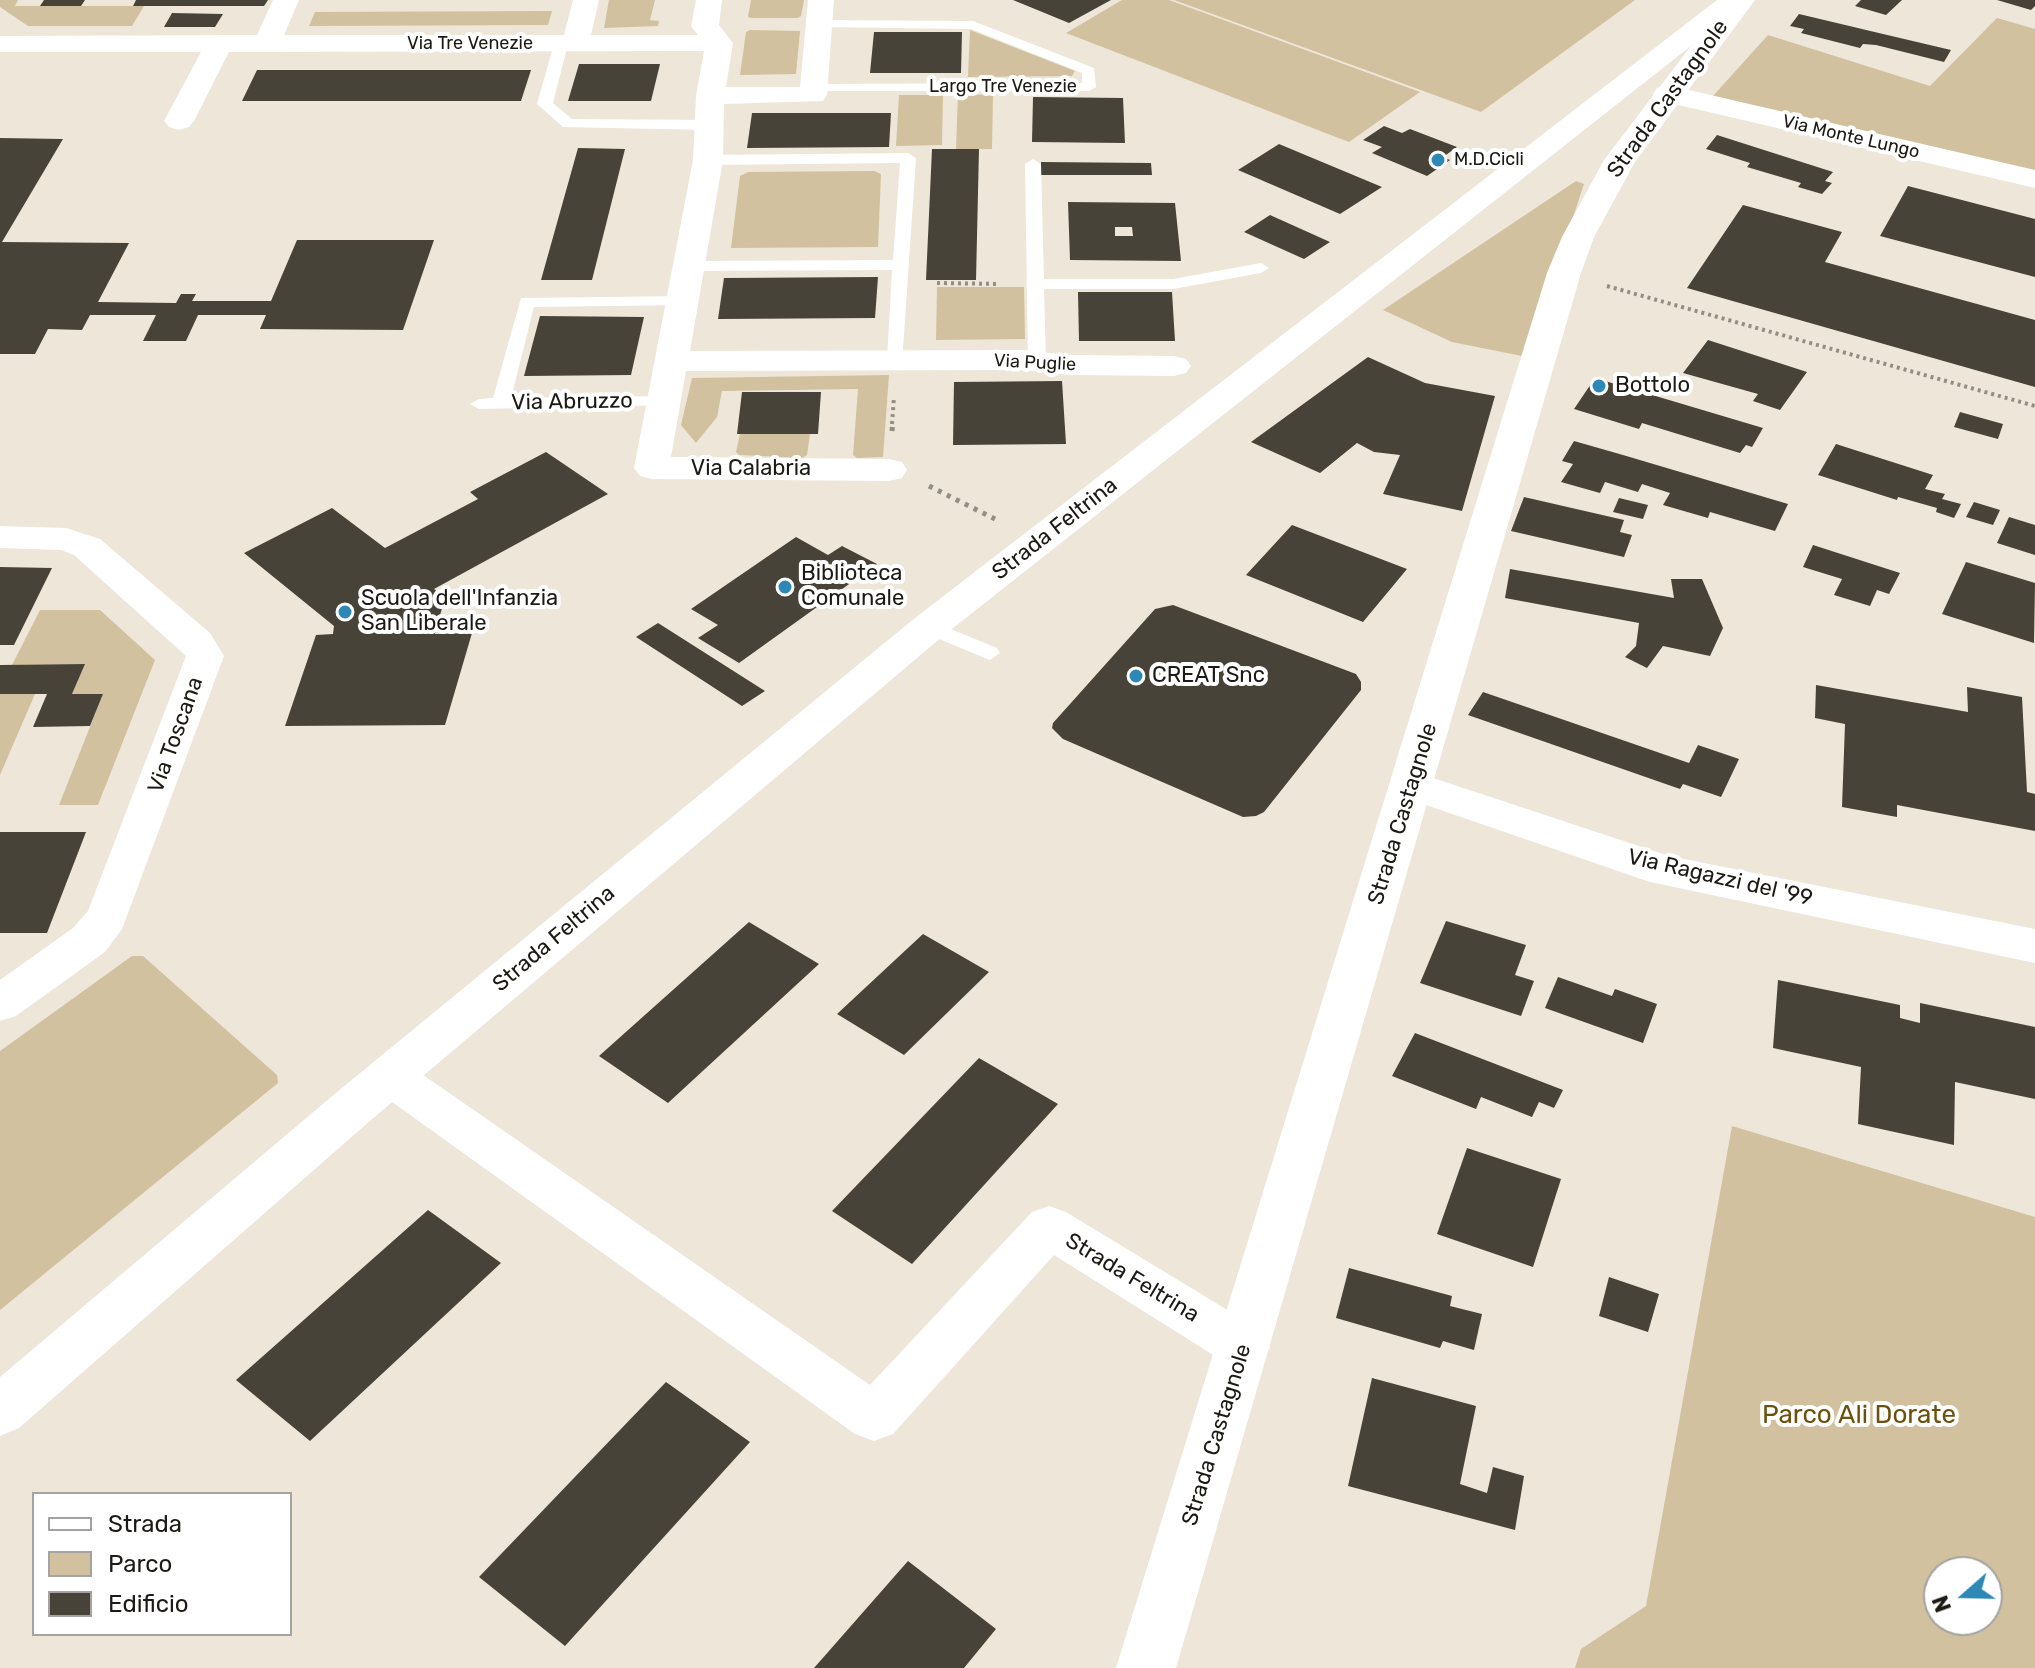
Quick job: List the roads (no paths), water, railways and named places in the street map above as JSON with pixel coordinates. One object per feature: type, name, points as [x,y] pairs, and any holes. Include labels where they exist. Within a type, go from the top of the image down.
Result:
[{"type":"main road","name":"Strada Castagnole","points":[[1146,1668],[1564,273],[1597,198],[1620,160],[1738,0]]},
{"type":"main road","name":"Strada Feltrina","points":[[0,1411],[390,1076],[929,627],[1738,0]]},
{"type":"street","points":[[266,45],[286,0]]},
{"type":"street","points":[[568,44],[586,0]]},
{"type":"street","points":[[709,0],[705,26],[719,43],[710,110]]},
{"type":"street","name":"Largo Tre Venezie","points":[[710,110],[813,95],[820,12]]},
{"type":"street","points":[[179,121],[220,43]]},
{"type":"street","name":"Via Tre Venezie","points":[[0,44],[719,43]]},
{"type":"street","name":"Via Monte Lungo","points":[[1667,94],[2035,179]]},
{"type":"street","name":"Via Calabria","points":[[710,110],[708,160],[652,468],[889,470]]},
{"type":"street","name":"Via Puglie","points":[[672,361],[896,360],[1174,366]]},
{"type":"street","name":"Via Toscana","points":[[0,537],[66,539],[87,547],[196,642],[205,656],[107,918],[89,940],[0,1004]]},
{"type":"street","name":"Via Ragazzi del '99","points":[[1412,785],[1665,871],[2035,946]]},
{"type":"street","name":"Strada Feltrina","points":[[390,1076],[874,1417],[1049,1227],[1244,1347]]},
{"type":"lane","name":"Largo Tre Venezie","points":[[813,87],[1089,87],[1089,71],[973,25],[820,12]]},
{"type":"lane","points":[[568,44],[545,104],[568,124],[710,110]]},
{"type":"lane","points":[[708,160],[908,158],[896,360]]},
{"type":"lane","points":[[1033,164],[1037,362]]},
{"type":"lane","points":[[689,266],[900,274]]},
{"type":"lane","points":[[1035,284],[1173,284],[1261,268]]},
{"type":"lane","points":[[501,403],[527,302],[683,301]]},
{"type":"lane","name":"Via Abruzzo","points":[[479,404],[665,401]]},
{"type":"lane","points":[[929,627],[990,653]]},
{"type":"place","name":"M.D.Cicli","points":[[1438,160]]},
{"type":"place","name":"Bottolo","points":[[1599,386]]},
{"type":"place","name":"Biblioteca Comunale","points":[[785,587]]},
{"type":"place","name":"Scuola dell'Infanzia San Liberale","points":[[345,612]]},
{"type":"place","name":"CREAT Snc","points":[[1136,676]]},
{"type":"park label","name":"Parco Ali Dorate","points":[[1859,1415]]}]
